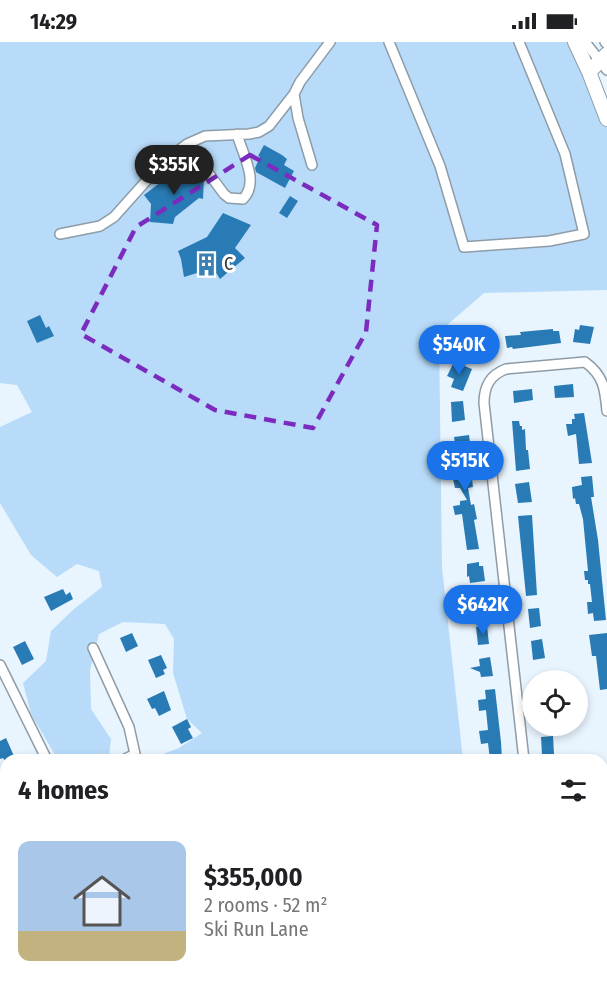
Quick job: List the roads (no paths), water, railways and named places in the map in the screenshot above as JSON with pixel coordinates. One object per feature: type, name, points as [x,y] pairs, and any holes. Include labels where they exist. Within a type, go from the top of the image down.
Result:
[{"type":"highway","points":[[575,42],[601,64],[607,119]]},
{"type":"street","points":[[60,234],[100,226],[114,217],[164,161],[187,144],[205,136],[259,132],[269,126],[330,42]]},
{"type":"street","points":[[388,42],[440,166],[464,247],[549,241],[584,234],[565,154],[519,42]]},
{"type":"street","points":[[585,42],[601,64]]},
{"type":"street","points":[[294,94],[298,118],[312,165]]},
{"type":"street","points":[[187,144],[224,194],[229,198],[243,199],[250,181],[237,134]]},
{"type":"street","points":[[523,754],[484,403],[485,388],[490,379],[506,369],[585,362],[600,374],[607,411]]},
{"type":"street","points":[[93,648],[129,727],[135,754]]},
{"type":"street","points":[[0,665],[44,754]]},
{"type":"place","name":"C","points":[[206,264]]}]
